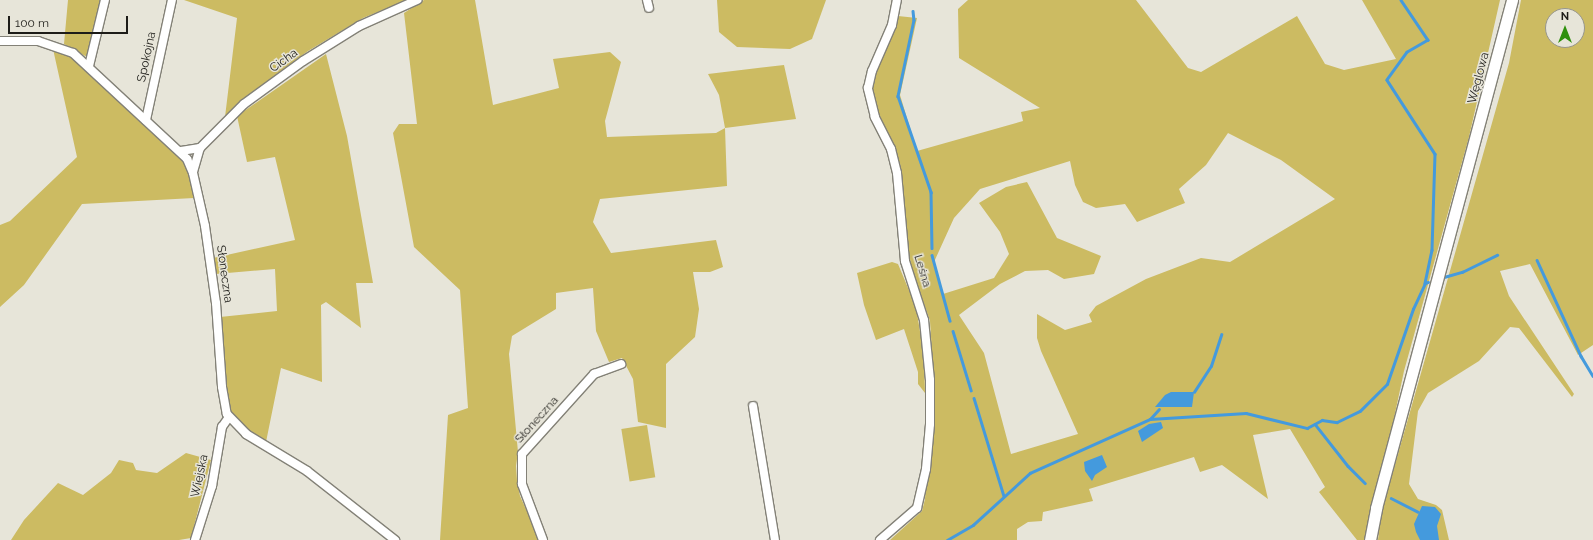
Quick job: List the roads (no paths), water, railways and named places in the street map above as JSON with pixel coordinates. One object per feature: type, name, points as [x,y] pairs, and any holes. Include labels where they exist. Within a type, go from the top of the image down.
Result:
[{"type":"street","points":[[89,66],[104,0]]},
{"type":"street","name":"Spokojna","points":[[146,120],[172,0]]},
{"type":"street","name":"Cicha","points":[[193,173],[200,148],[244,104],[303,61],[360,26],[417,0]]},
{"type":"street","name":"Leśna","points":[[880,540],[917,508],[926,469],[930,424],[930,380],[924,320],[905,261],[897,173],[891,149],[875,117],[868,88],[872,71],[892,26],[897,0]]},
{"type":"street","name":"Węglowa","points":[[1370,540],[1376,508],[1470,163],[1512,0]]},
{"type":"street","name":"Słoneczna","points":[[0,41],[24,40],[53,44],[73,53],[181,151],[193,173],[210,260],[216,303],[223,396],[229,417]]},
{"type":"street","points":[[181,151],[200,148]]},
{"type":"street","name":"Słoneczna","points":[[543,540],[522,484],[522,454],[594,374],[622,364]]},
{"type":"street","points":[[753,406],[775,540]]},
{"type":"street","points":[[229,417],[252,438],[334,490],[395,540]]},
{"type":"street","name":"Wiejska","points":[[195,540],[212,486],[222,427],[229,417]]},
{"type":"water","points":[[1171,392],[1194,392],[1192,407],[1155,407],[1165,395]]},
{"type":"water","points":[[1161,422],[1163,428],[1142,442],[1138,431],[1149,424]]},
{"type":"water","points":[[1102,455],[1107,467],[1095,475],[1092,481],[1085,471],[1084,462]]},
{"type":"water","points":[[1422,506],[1435,507],[1441,514],[1437,526],[1439,540],[1420,540],[1416,532],[1414,524]]},
{"type":"waterway","points":[[1401,0],[1428,40],[1407,52],[1387,80],[1435,154],[1432,250],[1425,283]]},
{"type":"waterway","points":[[913,11],[914,20],[898,96],[931,192],[932,248]]},
{"type":"waterway","points":[[932,255],[950,321]]},
{"type":"waterway","points":[[1444,277],[1462,272],[1497,255]]},
{"type":"waterway","points":[[1537,260],[1581,356],[1593,376]]},
{"type":"waterway","points":[[947,540],[973,525],[1030,473],[1150,419],[1246,413],[1307,428],[1322,420],[1337,422],[1360,411],[1387,384],[1413,309],[1425,283],[1428,282]]},
{"type":"waterway","points":[[953,331],[971,390]]},
{"type":"waterway","points":[[1194,392],[1211,366],[1221,335]]},
{"type":"waterway","points":[[974,398],[1004,496]]},
{"type":"waterway","points":[[1150,419],[1159,409]]},
{"type":"waterway","points":[[1315,424],[1348,466],[1365,483]]},
{"type":"waterway","points":[[1391,498],[1418,512]]}]
